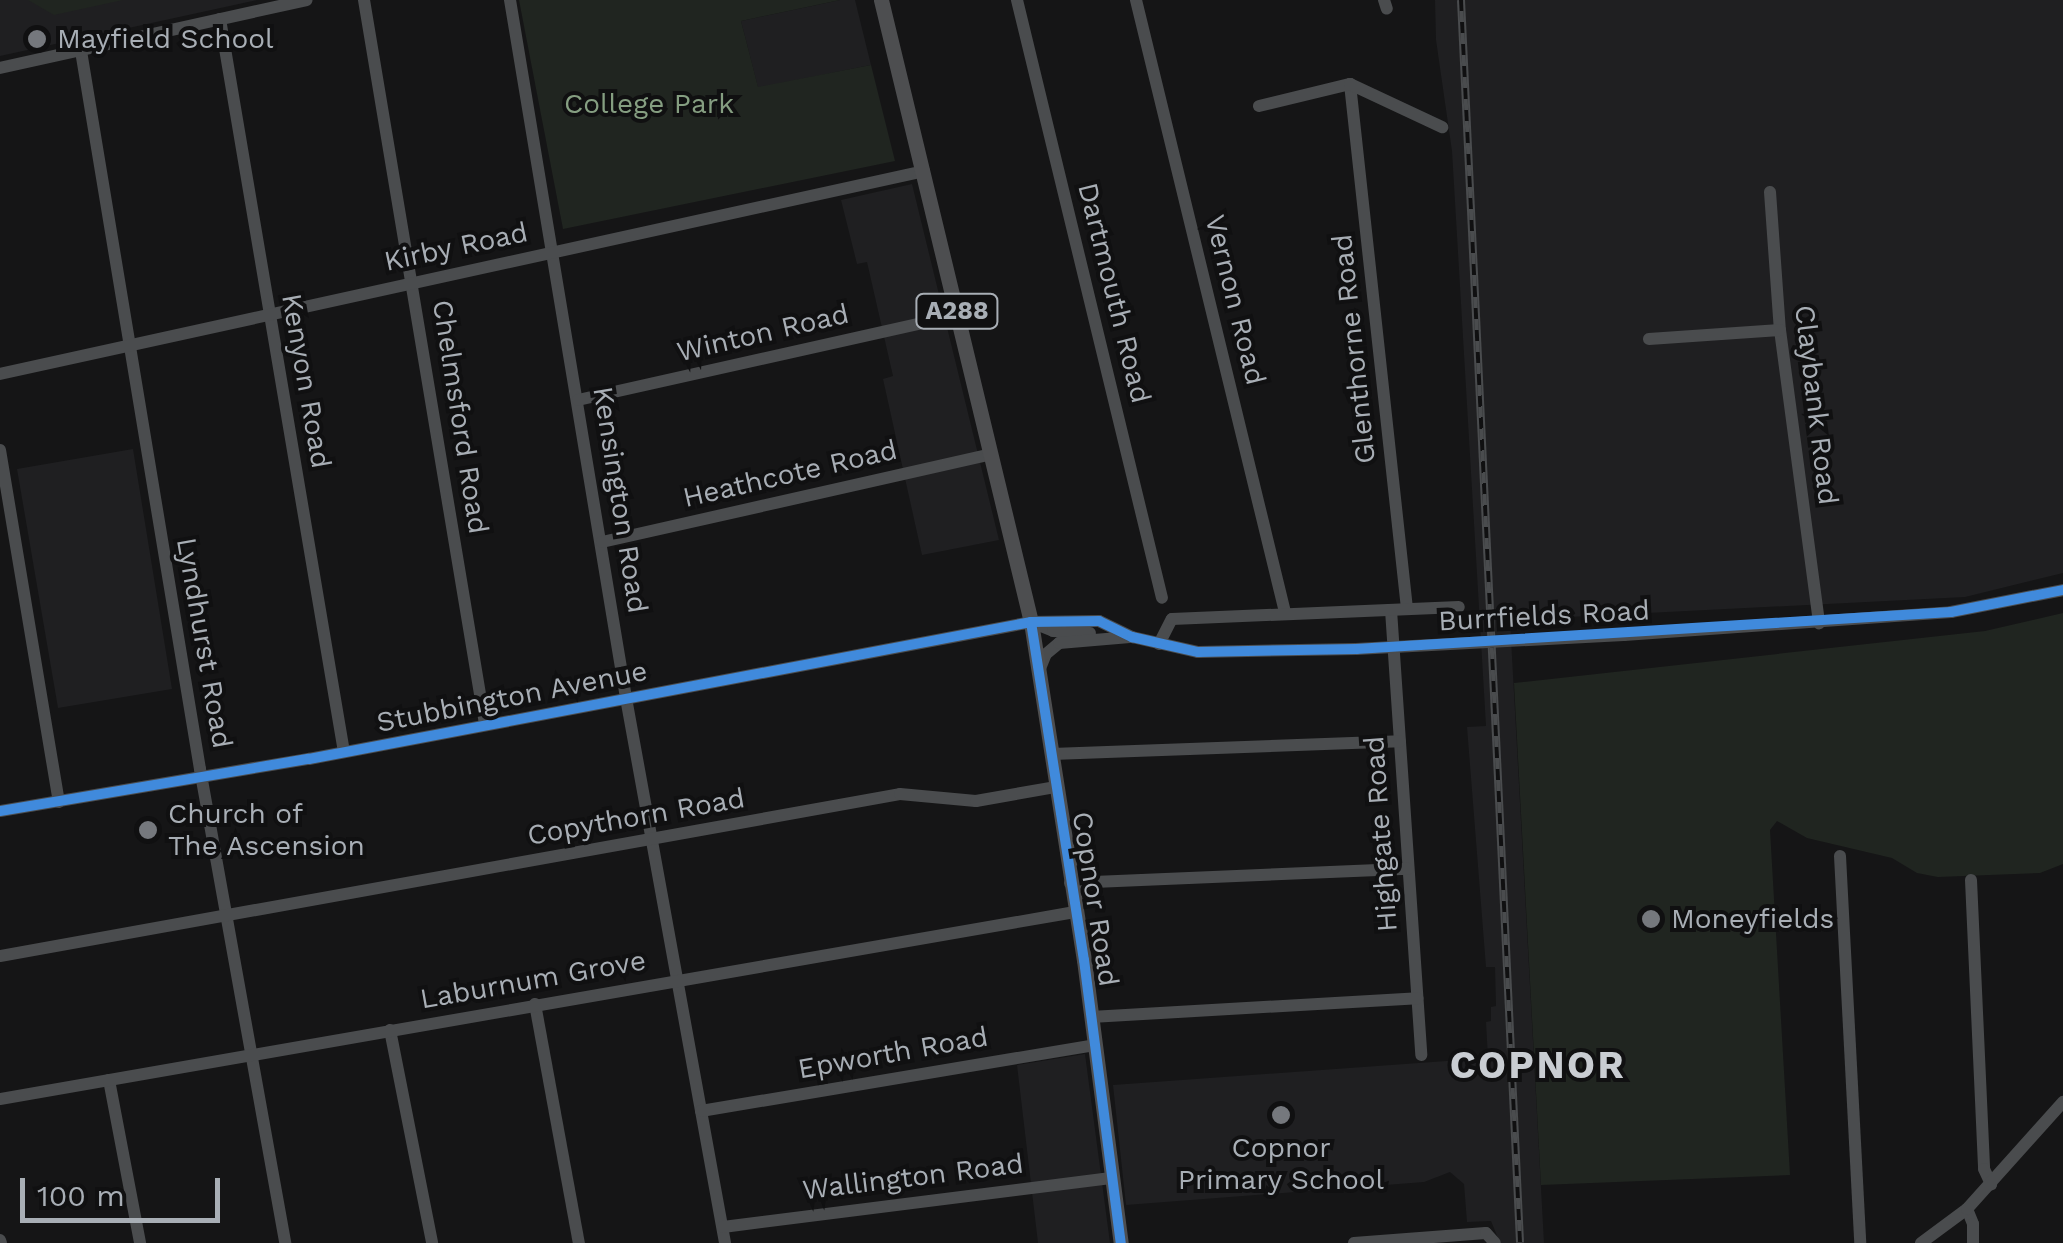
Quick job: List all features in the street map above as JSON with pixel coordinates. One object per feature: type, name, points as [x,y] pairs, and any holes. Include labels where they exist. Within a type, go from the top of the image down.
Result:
[{"type":"main road","name":"Copnor Road","points":[[881,0],[1031,622],[1121,1243]]},
{"type":"street","points":[[0,68],[307,0]]},
{"type":"street","name":"Chelmsford Road","points":[[364,0],[485,724]]},
{"type":"street","name":"Kensington Road","points":[[510,0],[626,698],[725,1243]]},
{"type":"street","name":"Dartmouth Road","points":[[1017,0],[1162,598]]},
{"type":"street","name":"Vernon Road","points":[[1136,0],[1285,612]]},
{"type":"street","name":"Kenyon Road","points":[[220,19],[344,752]]},
{"type":"street","name":"Lyndhurst Road","points":[[81,51],[202,778],[285,1243]]},
{"type":"street","points":[[1259,106],[1350,84],[1442,127]]},
{"type":"street","name":"Glenthorne Road","points":[[1350,84],[1407,609]]},
{"type":"street","name":"Kirby Road","points":[[0,374],[924,171]]},
{"type":"street","name":"Claybank Road","points":[[1770,192],[1780,330],[1819,623]]},
{"type":"street","name":"Winton Road","points":[[578,400],[958,315]]},
{"type":"street","points":[[1649,339],[1780,330]]},
{"type":"street","points":[[0,450],[59,802]]},
{"type":"street","name":"Heathcote Road","points":[[602,542],[989,455]]},
{"type":"street","name":"Burrfields Road","points":[[1031,622],[1098,621],[1159,644],[1228,653],[1819,623],[1952,612],[2063,590]]},
{"type":"street","points":[[1159,644],[1172,619],[1459,607]]},
{"type":"street","name":"Highgate Road","points":[[1391,610],[1421,1055]]},
{"type":"street","name":"Stubbington Avenue","points":[[0,811],[344,752],[1031,622]]},
{"type":"street","name":"Burrfields Road","points":[[1039,671],[1046,654],[1058,643],[1132,637]]},
{"type":"street","points":[[1052,754],[1400,741]]},
{"type":"street","name":"Copythorn Road","points":[[0,956],[900,794],[976,801],[1055,787]]},
{"type":"street","points":[[1840,856],[1860,1243]]},
{"type":"street","points":[[1070,883],[1408,868]]},
{"type":"street","points":[[1971,880],[1984,1168],[1991,1184]]},
{"type":"street","name":"Laburnum Grove","points":[[0,1099],[1075,912]]},
{"type":"street","points":[[1091,1017],[1417,998]]},
{"type":"street","points":[[535,1004],[579,1243]]},
{"type":"street","points":[[390,1030],[432,1243]]},
{"type":"street","name":"Epworth Road","points":[[701,1110],[1094,1044]]},
{"type":"street","points":[[110,1080],[140,1243]]},
{"type":"street","points":[[1922,1243],[1967,1209],[2063,1102]]},
{"type":"street","name":"Wallington Road","points":[[722,1227],[1109,1178]]},
{"type":"street","points":[[1967,1209],[1973,1224],[1973,1243]]},
{"type":"street","points":[[1354,1243],[1486,1233],[1495,1241]]},
{"type":"shaded area","name":"Mayfield School","points":[[0,0],[257,0],[0,56]]},
{"type":"shaded area","points":[[855,0],[871,65],[758,88],[741,21]]},
{"type":"shaded area","points":[[1435,0],[2063,0],[2063,573],[1965,597],[1510,620],[1544,1243],[1500,1243],[1491,1221],[1467,1222],[1464,1184],[1450,1172],[1424,1182],[1126,1205],[1113,1085],[1488,1058],[1486,1022],[1491,1021],[1491,1007],[1496,1006],[1495,967],[1486,967],[1467,727],[1486,726],[1452,151],[1436,40]]},
{"type":"shaded area","points":[[912,184],[999,540],[922,555],[883,379],[893,376],[867,262],[857,264],[841,200]]},
{"type":"shaded area","points":[[133,449],[172,689],[58,708],[17,469]]},
{"type":"shaded area","points":[[1085,1054],[1110,1243],[1038,1243],[1017,1065]]},
{"type":"green space","points":[[28,0],[123,0],[54,15]]},
{"type":"green space","name":"College Park","points":[[519,0],[840,0],[741,21],[758,87],[871,65],[895,161],[563,229]]},
{"type":"green space","points":[[2063,613],[2063,864],[2040,873],[1938,877],[1917,873],[1892,858],[1807,838],[1777,821],[1770,830],[1790,1175],[1541,1185],[1514,683],[1985,631]]},
{"type":"railway","points":[[1461,0],[1520,1243]]},
{"type":"cycle path","points":[[0,811],[309,759],[1031,622],[1099,621],[1132,637],[1198,652],[1356,649],[1951,612],[2063,590]]},
{"type":"cycle path","points":[[1031,622],[1084,960],[1121,1243]]},
{"type":"place","name":"Mayfield School","points":[[37,39]]},
{"type":"place","name":"Church of The Ascension","points":[[148,830]]},
{"type":"place","name":"Moneyfields","points":[[1651,919]]},
{"type":"place","name":"Copnor Primary School","points":[[1281,1115]]},
{"type":"district","name":"COPNOR","points":[[1538,1066]]}]
